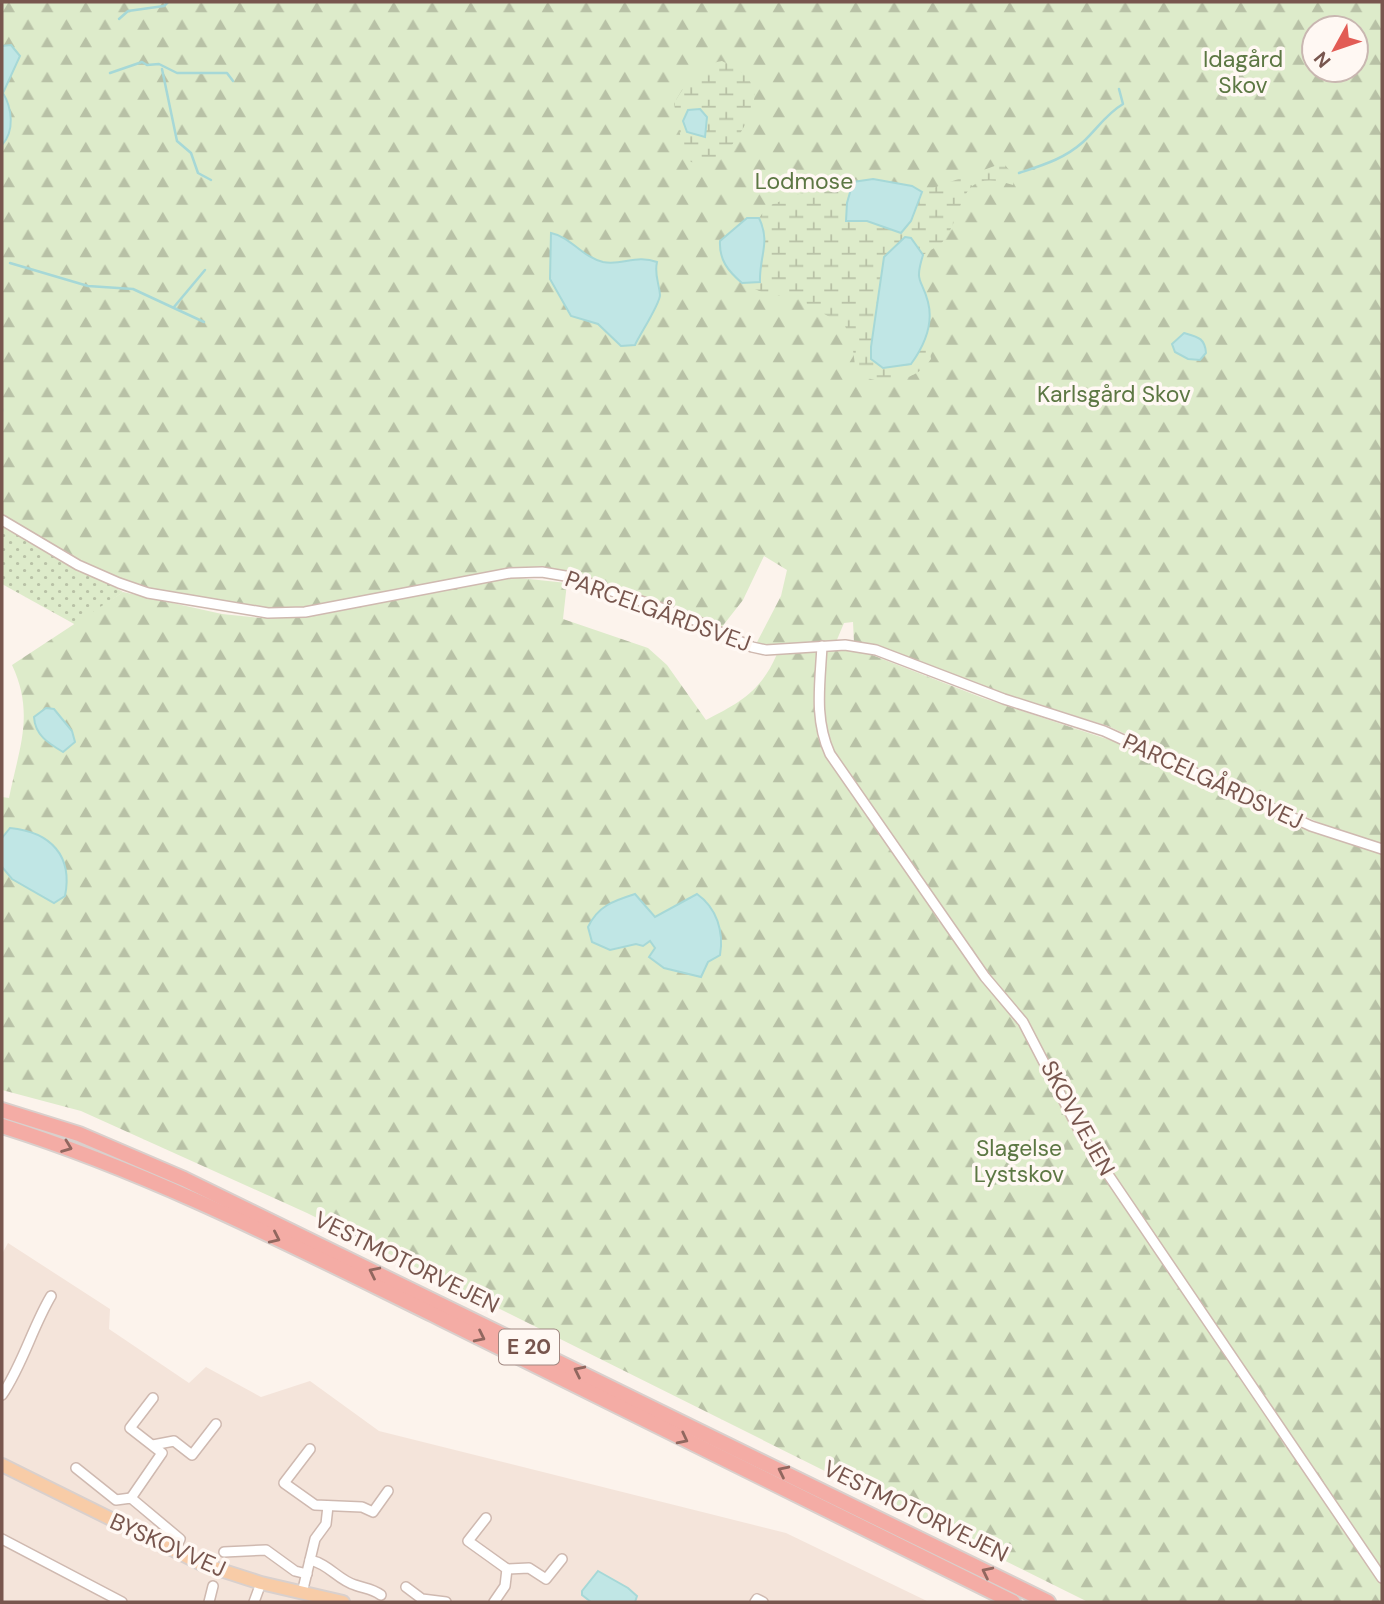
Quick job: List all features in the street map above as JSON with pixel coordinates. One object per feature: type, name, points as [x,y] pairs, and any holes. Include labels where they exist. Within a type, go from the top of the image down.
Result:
[{"type":"highway","name":"VESTMOTORVEJEN","points":[[2,1110],[79,1134],[184,1179],[1048,1602]]},
{"type":"highway","name":"VESTMOTORVEJEN","points":[[2,1126],[60,1144],[169,1188],[293,1245],[1013,1602]]},
{"type":"main road","name":"BYSKOVVEJ","points":[[2,1465],[174,1552],[261,1583],[343,1602]]},
{"type":"street","name":"PARCELGÅRDSVEJ","points":[[2,520],[78,565],[119,583],[148,593],[229,609],[268,613],[305,612],[510,573],[542,572],[572,577],[677,614],[752,647],[766,650],[845,645],[876,650],[1004,699],[1104,731],[1311,826],[1382,849]]},
{"type":"street","name":"SKOVVEJEN","points":[[822,646],[818,711],[822,737],[830,754],[985,977],[1023,1022],[1082,1136],[1382,1578]]},
{"type":"street","points":[[2,1395],[16,1374],[37,1320],[51,1296]]},
{"type":"street","points":[[131,1498],[162,1453],[130,1428],[153,1398]]},
{"type":"street","points":[[153,1445],[174,1441],[192,1455],[216,1424]]},
{"type":"street","points":[[310,1449],[284,1483],[309,1503],[362,1507],[373,1512],[388,1491]]},
{"type":"street","points":[[76,1468],[116,1500],[131,1498],[180,1539],[174,1552]]},
{"type":"street","points":[[302,1593],[315,1539],[326,1524],[328,1506]]},
{"type":"street","points":[[486,1518],[468,1541],[507,1569],[529,1568],[546,1579],[562,1559]]},
{"type":"street","points":[[2,1539],[122,1602]]},
{"type":"street","points":[[224,1552],[266,1549],[295,1571],[307,1574]]},
{"type":"street","points":[[310,1560],[324,1563],[353,1585],[369,1586],[381,1595]]},
{"type":"street","points":[[494,1602],[505,1587],[507,1569]]},
{"type":"street","points":[[254,1602],[261,1583]]},
{"type":"street","points":[[209,1602],[213,1586]]},
{"type":"street","points":[[406,1587],[422,1600],[446,1602]]},
{"type":"street","points":[[755,1602],[757,1599],[763,1602]]},
{"type":"shaded area","points":[[8,1243],[110,1309],[109,1329],[189,1383],[206,1367],[261,1397],[310,1381],[379,1431],[786,1533],[929,1602],[2,1602],[2,1254]]},
{"type":"green space","points":[[2,2],[1382,2],[1382,844],[1322,824],[1108,726],[988,689],[904,656],[854,642],[853,622],[844,623],[836,642],[777,647],[756,644],[781,596],[787,570],[764,556],[743,600],[721,628],[619,588],[539,570],[512,568],[300,608],[255,608],[146,589],[92,568],[2,516]]},
{"type":"green space","points":[[722,61],[747,77],[754,95],[753,107],[733,144],[708,170],[685,159],[674,104],[693,76],[707,66]]},
{"type":"green space","points":[[1003,163],[1015,176],[1013,185],[982,181],[973,185],[940,244],[923,255],[916,244],[884,257],[871,359],[922,349],[928,335],[931,359],[907,378],[886,381],[856,373],[852,342],[845,326],[795,297],[768,295],[742,283],[760,282],[764,235],[759,218],[768,206],[841,178],[853,182],[847,203],[846,221],[867,221],[886,228],[919,203],[922,192]]},
{"type":"green space","points":[[2,524],[123,592],[76,625],[2,584]]},
{"type":"green space","name":"Slagelse Lystskov","points":[[510,577],[567,583],[563,619],[648,648],[667,665],[706,720],[749,694],[771,667],[777,654],[835,649],[867,653],[983,698],[1119,743],[1299,826],[1382,854],[1382,1602],[1088,1602],[307,1213],[81,1111],[2,1090],[2,867],[12,879],[54,903],[50,843],[10,828],[2,838],[2,797],[9,798],[24,715],[23,699],[12,665],[123,592],[222,614],[260,618],[304,618]],"holes":[[[707,901],[664,968],[649,956],[655,948],[650,941],[643,946],[636,944]]]},
{"type":"water","points":[[11,45],[20,56],[3,93],[11,119],[9,133],[2,145],[2,46]]},
{"type":"water","points":[[700,109],[707,117],[705,137],[687,132],[683,121],[688,110]]},
{"type":"water","points":[[873,179],[912,186],[922,192],[911,221],[901,233],[867,221],[846,221],[847,203],[853,182]]},
{"type":"water","points":[[747,218],[759,218],[764,235],[760,282],[742,283],[729,269],[721,254],[720,241]]},
{"type":"water","points":[[551,233],[603,262],[642,259],[657,262],[659,299],[635,345],[621,346],[598,324],[571,316],[550,279]]},
{"type":"water","points":[[905,237],[911,238],[923,255],[919,276],[930,311],[929,327],[924,343],[911,364],[883,368],[871,359],[871,347],[884,257]]},
{"type":"water","points":[[1184,333],[1197,337],[1204,344],[1206,353],[1200,360],[1188,359],[1175,352],[1172,344]]},
{"type":"water","points":[[46,708],[54,709],[72,731],[75,742],[63,752],[47,742],[37,729],[34,717]]},
{"type":"water","points":[[10,828],[37,835],[56,848],[66,869],[65,896],[54,903],[12,879],[2,867],[2,838]]},
{"type":"water","points":[[635,894],[655,917],[697,894],[710,906],[720,929],[720,955],[708,962],[701,977],[664,968],[649,957],[655,948],[650,941],[643,946],[636,944],[610,950],[592,942],[588,927],[596,914],[613,902]]},
{"type":"water","points":[[598,1571],[628,1588],[637,1596],[635,1602],[591,1602],[582,1595],[582,1591]]},
{"type":"waterway","points":[[119,19],[128,11],[164,6],[168,2]]},
{"type":"waterway","points":[[110,73],[142,62],[147,65],[159,64],[177,73],[227,73],[233,81]]},
{"type":"waterway","points":[[162,69],[177,141],[191,153],[198,173],[211,180]]},
{"type":"waterway","points":[[1019,173],[1061,157],[1076,148],[1123,104],[1119,89]]},
{"type":"waterway","points":[[10,263],[88,286],[133,289],[204,322]]},
{"type":"waterway","points":[[174,307],[205,270]]},
{"type":"park label","name":"Idagård Skov","points":[[1243,72]]},
{"type":"park label","name":"Lodmose","points":[[804,181]]},
{"type":"park label","name":"Karlsgård Skov","points":[[1114,394]]}]
